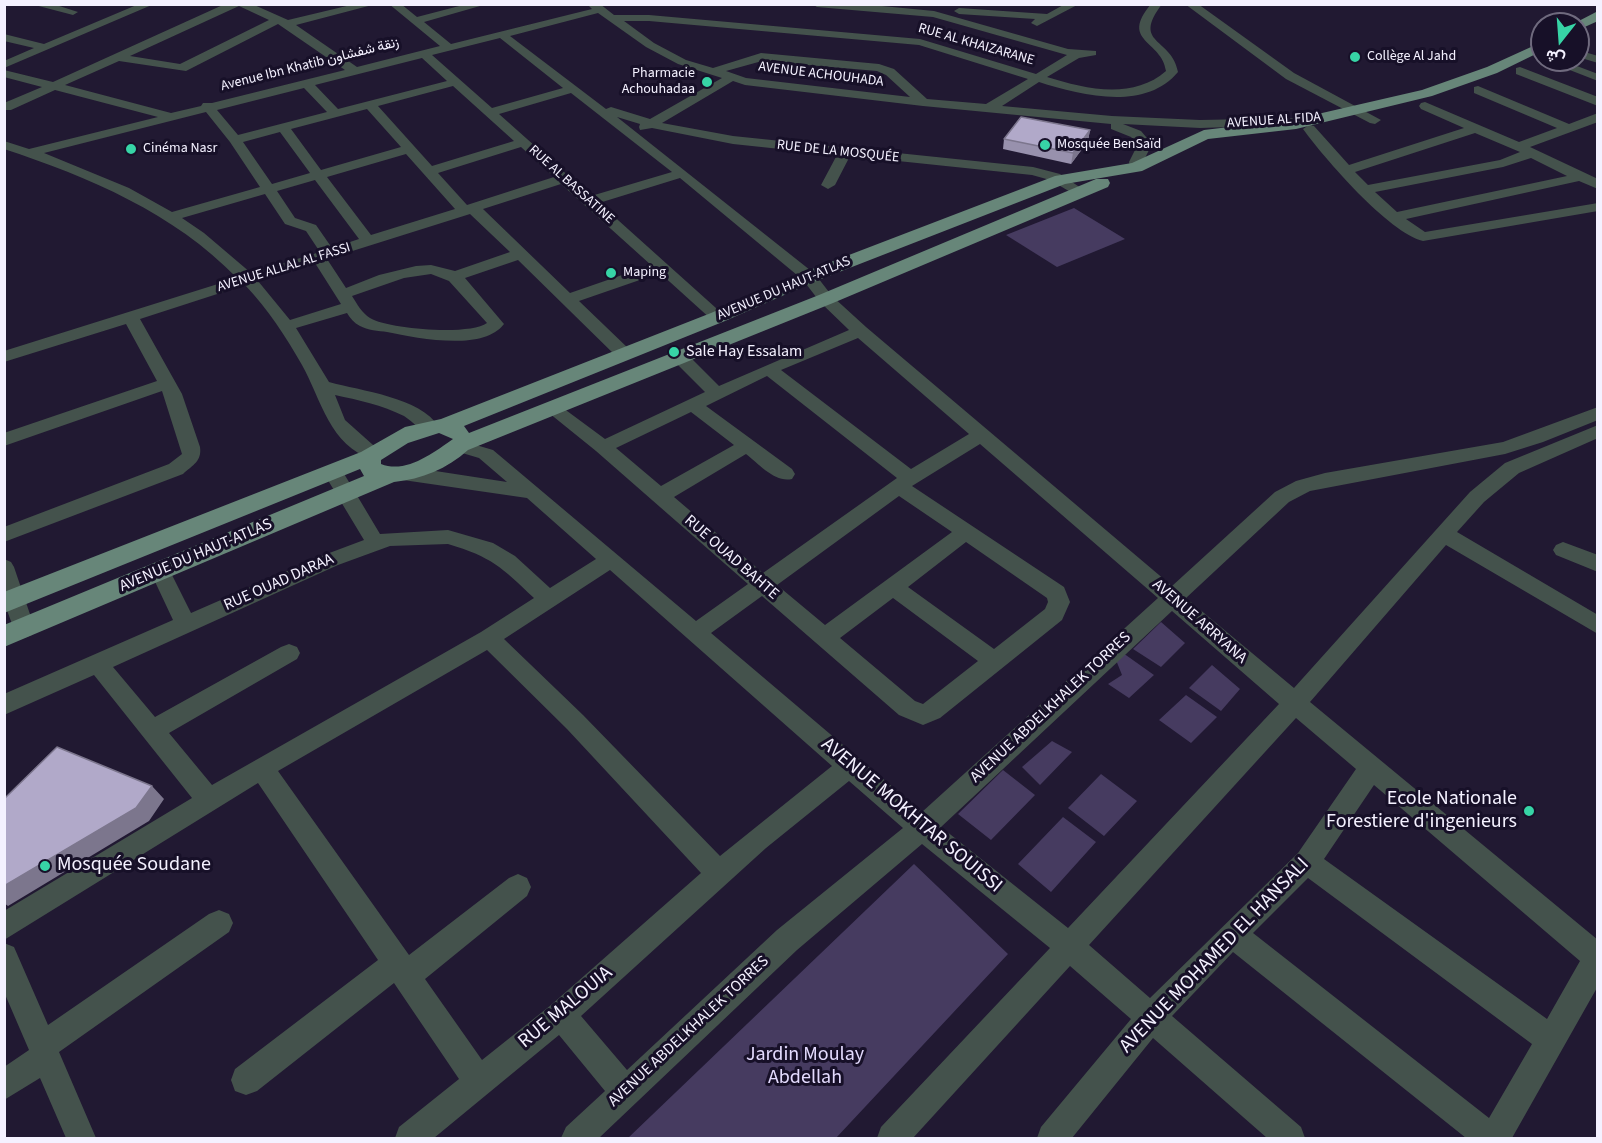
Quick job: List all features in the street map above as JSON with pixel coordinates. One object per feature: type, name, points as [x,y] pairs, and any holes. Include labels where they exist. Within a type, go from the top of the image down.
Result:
[{"type":"main road","name":"AVENUE AL FIDA","points":[[1314,126],[1455,83],[1492,70],[1530,52]]},
{"type":"main road","name":"AVENUE AL FIDA","points":[[1314,126],[1350,126],[1375,120],[1478,90],[1530,66]]},
{"type":"main road","name":"AVENUE DU HAUT-ATLAS","points":[[14,633],[344,494],[440,459],[460,445],[826,299],[1079,193],[1204,135],[1314,126]]},
{"type":"main road","name":"AVENUE DU HAUT-ATLAS","points":[[9,601],[333,472],[371,455],[401,437],[437,427],[1061,180],[1133,168]]},
{"type":"main road","points":[[437,427],[454,429],[461,437],[460,445]]},
{"type":"main road","points":[[371,455],[369,465],[374,472],[395,474]]},
{"type":"street","points":[[36,4],[73,12]]},
{"type":"street","points":[[4,65],[149,4]]},
{"type":"street","points":[[7,107],[235,4]]},
{"type":"street","points":[[242,4],[283,22],[353,70]]},
{"type":"street","points":[[118,57],[182,68],[283,22],[371,4]]},
{"type":"street","points":[[394,4],[447,46]]},
{"type":"street","points":[[415,21],[482,4]]},
{"type":"street","points":[[817,4],[819,29]]},
{"type":"street","points":[[881,4],[1047,17]]},
{"type":"street","points":[[1014,37],[1074,4]]},
{"type":"street","points":[[1141,4],[1193,7],[1285,73],[1375,120]]},
{"type":"street","name":"RUE AL KHAIZARANE","points":[[612,18],[641,17],[819,29],[920,42],[1076,90],[1100,93],[1134,91],[1154,84],[1172,72],[1171,64],[1143,30],[1148,13],[1164,6]]},
{"type":"street","name":"AVENUE ACHOUHADA","points":[[595,7],[663,52],[730,78],[807,90],[1065,116]]},
{"type":"street","name":"Avenue Ibn Khatib زنقة شفشاون","points":[[29,153],[207,106],[501,34],[595,7]]},
{"type":"street","points":[[711,72],[756,57],[819,29],[921,8],[1077,54],[1092,53]]},
{"type":"street","points":[[819,29],[886,69],[923,102]]},
{"type":"street","name":"AVENUE ARRYANA","points":[[501,34],[682,173],[809,278],[826,299],[860,331],[1294,704],[1598,958]]},
{"type":"street","points":[[4,38],[46,48]]},
{"type":"street","name":"RUE AL BASSATINE","points":[[423,53],[718,317]]},
{"type":"street","points":[[989,108],[1077,54]]},
{"type":"street","points":[[1520,71],[1598,102]]},
{"type":"street","points":[[4,72],[170,116]]},
{"type":"street","points":[[1582,72],[1598,78]]},
{"type":"street","points":[[632,134],[730,78]]},
{"type":"street","points":[[306,82],[335,113]]},
{"type":"street","points":[[235,140],[454,82]]},
{"type":"street","points":[[491,112],[573,89]]},
{"type":"street","points":[[1478,90],[1568,129]]},
{"type":"street","points":[[369,105],[430,171],[624,354]]},
{"type":"street","points":[[207,106],[235,140],[266,189],[290,221],[311,228],[324,256],[348,300],[360,320],[375,325],[447,335],[468,335],[491,329],[496,324],[454,277],[441,270],[426,268],[348,300],[286,326]]},
{"type":"street","name":"RUE DE LA MOSQUÉE","points":[[596,106],[651,124],[733,140],[1033,171],[1061,180],[1079,193]]},
{"type":"street","points":[[1425,106],[1598,185]]},
{"type":"street","points":[[1065,116],[1117,126],[1136,134],[1145,144],[1133,168]]},
{"type":"street","name":"AVENUE AL FIDA","points":[[1065,116],[1200,124],[1314,126]]},
{"type":"street","points":[[1366,190],[1503,164],[1525,150],[1598,117]]},
{"type":"street","points":[[1582,123],[1598,130]]},
{"type":"street","points":[[1314,126],[1366,190],[1423,237],[1598,207]]},
{"type":"street","points":[[283,128],[368,241]]},
{"type":"street","points":[[1348,170],[1476,128]]},
{"type":"street","points":[[430,171],[524,142]]},
{"type":"street","points":[[4,146],[29,153],[118,188],[170,217],[250,278],[286,326],[322,387],[338,423],[371,455]]},
{"type":"street","points":[[170,217],[409,149]]},
{"type":"street","points":[[828,185],[845,153]]},
{"type":"street","points":[[589,201],[682,173]]},
{"type":"street","points":[[1396,217],[1580,177]]},
{"type":"street","name":"AVENUE ALLAL AL FASSI","points":[[4,357],[563,179]]},
{"type":"street","points":[[454,277],[519,254]]},
{"type":"street","points":[[566,300],[662,267]]},
{"type":"street","points":[[4,536],[176,469],[189,460],[193,453],[167,383],[130,316]]},
{"type":"street","points":[[603,447],[769,369],[860,331]]},
{"type":"street","points":[[680,357],[716,393]]},
{"type":"street","points":[[769,369],[966,532],[1056,593],[1059,602],[1054,614],[996,662],[893,587]]},
{"type":"street","points":[[4,440],[167,383]]},
{"type":"street","points":[[322,387],[404,409],[437,427]]},
{"type":"street","points":[[692,404],[785,474]]},
{"type":"street","name":"RUE OUAD BAHTE","points":[[553,409],[603,447],[907,708],[923,715],[932,711],[996,662]]},
{"type":"street","name":"AVENUE ABDELKHALEK TORRES","points":[[577,1138],[787,940],[922,828],[1282,497],[1303,486],[1343,476],[1478,455],[1505,448],[1598,413]]},
{"type":"street","points":[[892,1138],[1294,704],[1477,497],[1512,468],[1598,431]]},
{"type":"street","points":[[695,633],[904,482],[981,435]]},
{"type":"street","name":"AVENUE MOKHTAR SOUISSI","points":[[460,445],[486,454],[534,493],[922,828],[1068,946],[1290,1138]]},
{"type":"street","points":[[660,496],[746,446]]},
{"type":"street","points":[[333,472],[344,494],[375,542]]},
{"type":"street","points":[[395,474],[534,493]]},
{"type":"street","points":[[824,638],[966,532]]},
{"type":"street","points":[[1444,534],[1598,626]]},
{"type":"street","name":"RUE OUAD DARAA","points":[[4,705],[375,542],[417,537],[448,537],[466,541],[486,548],[508,561],[549,600]]},
{"type":"street","points":[[1563,550],[1598,564]]},
{"type":"street","points":[[4,927],[262,768],[489,638],[610,560]]},
{"type":"street","points":[[4,567],[14,633]]},
{"type":"street","points":[[160,571],[186,624]]},
{"type":"street","points":[[489,638],[575,722],[719,874]]},
{"type":"street","points":[[152,731],[289,653]]},
{"type":"street","points":[[97,663],[209,800]]},
{"type":"street","name":"RUE MALOUIA","points":[[410,1138],[478,1080],[561,1015],[757,840],[850,766]]},
{"type":"street","points":[[262,768],[478,1080]]},
{"type":"street","name":"AVENUE MOHAMED EL HANSALI","points":[[1057,1137],[1151,1017],[1307,862],[1371,768]]},
{"type":"street","points":[[1307,862],[1551,1040]]},
{"type":"street","points":[[246,1080],[518,887]]},
{"type":"street","points":[[4,1085],[44,1051],[219,923]]},
{"type":"street","points":[[1232,934],[1490,1138]]},
{"type":"street","points":[[4,957],[81,1138]]},
{"type":"street","points":[[1495,1138],[1598,958]]},
{"type":"street","points":[[561,1015],[625,1092]]},
{"type":"green space","points":[[1074,208],[1125,239],[1057,267],[1006,235]]},
{"type":"green space","points":[[1161,622],[1185,643],[1161,667],[1133,649]]},
{"type":"green space","points":[[1123,653],[1154,675],[1129,698],[1108,684],[1122,675],[1116,660]]},
{"type":"green space","points":[[1212,665],[1240,689],[1221,711],[1189,688]]},
{"type":"green space","points":[[1186,695],[1217,717],[1191,743],[1159,720]]},
{"type":"green space","points":[[1052,741],[1072,752],[1040,785],[1022,767]]},
{"type":"green space","points":[[1003,770],[1035,795],[991,840],[958,814]]},
{"type":"green space","points":[[1101,774],[1137,801],[1104,836],[1068,808]]},
{"type":"green space","points":[[1063,817],[1096,842],[1051,892],[1018,864]]},
{"type":"green space","name":"Jardin Moulay Abdellah","points":[[914,864],[1008,954],[836,1138],[628,1138]]},
{"type":"building","points":[[1021,117],[1090,130],[1073,153],[1004,139]]},
{"type":"building","name":"Mosquée Soudane","points":[[57,747],[152,786],[136,808],[4,886],[4,799]]},
{"type":"place","name":"Collège Al Jahd","points":[[1355,57]]},
{"type":"place","name":"Pharmacie Achouhadaa","points":[[707,82]]},
{"type":"place","name":"Mosquée BenSaïd","points":[[1045,145]]},
{"type":"place","name":"Cinéma Nasr","points":[[131,149]]},
{"type":"place","name":"Maping","points":[[611,273]]},
{"type":"place","name":"Sale Hay Essalam","points":[[674,352]]},
{"type":"place","name":"Ecole Nationale Forestiere d'ingenieurs","points":[[1529,811]]},
{"type":"place","name":"Mosquée Soudane","points":[[45,866]]}]
